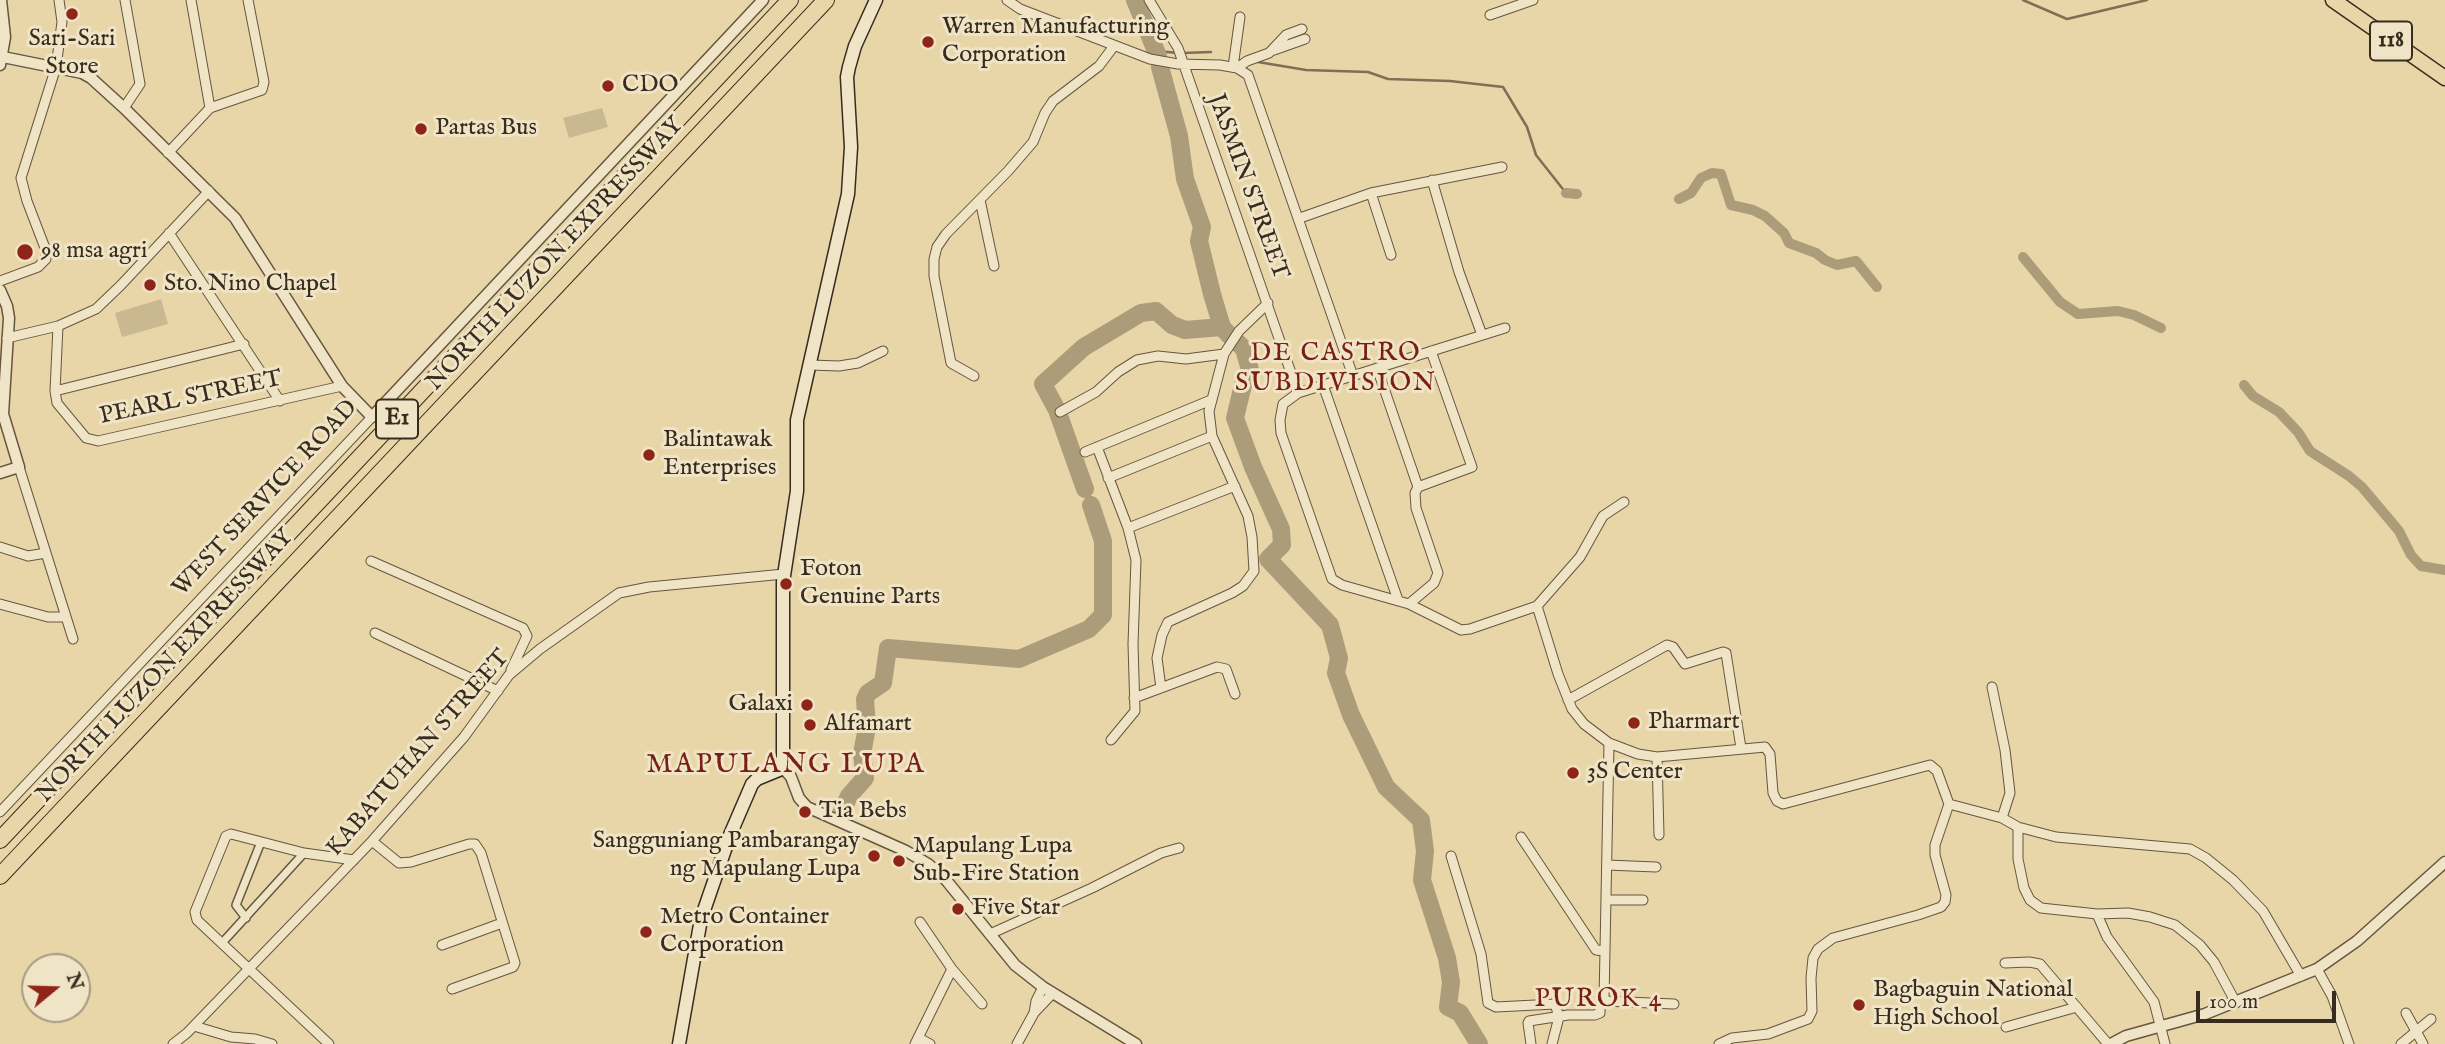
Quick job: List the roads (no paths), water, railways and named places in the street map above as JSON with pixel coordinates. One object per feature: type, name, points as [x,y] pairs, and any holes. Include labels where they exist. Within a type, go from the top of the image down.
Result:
[{"type":"highway","name":"NORTH LUZON EXPRESSWAY","points":[[0,840],[790,0]]},
{"type":"highway","name":"NORTH LUZON EXPRESSWAY","points":[[0,876],[826,0]]},
{"type":"main road","points":[[679,1044],[701,919],[730,835],[752,785],[757,779],[782,767],[784,760],[781,740],[784,574],[797,491],[797,420],[848,194],[851,147],[847,77],[855,46],[876,0]]},
{"type":"main road","name":"118","points":[[2338,1],[2445,78]]},
{"type":"street","points":[[1,0],[5,37],[1,59],[82,73],[124,108],[235,218],[342,386],[372,417]]},
{"type":"street","points":[[0,281],[38,267],[46,259],[45,248],[27,201],[22,178],[56,67],[62,22],[59,0]]},
{"type":"street","points":[[124,108],[140,84],[125,0]]},
{"type":"street","points":[[191,0],[210,108]]},
{"type":"street","points":[[168,153],[210,108],[262,90],[264,82],[248,0]]},
{"type":"street","name":"WEST SERVICE ROAD","points":[[0,812],[763,0]]},
{"type":"street","points":[[1007,0],[1020,9],[1150,59],[1235,68],[1245,72],[1251,80],[1353,376]]},
{"type":"street","name":"JASMIN STREET","points":[[1149,0],[1178,48],[1298,393]]},
{"type":"street","points":[[1490,15],[1533,0]]},
{"type":"street","points":[[1235,68],[1240,17]]},
{"type":"street","points":[[1273,51],[1286,35],[1301,29]]},
{"type":"street","points":[[1235,68],[1305,38]]},
{"type":"street","points":[[974,376],[951,363],[934,276],[937,247],[946,234],[1033,142],[1045,113],[1053,102],[1099,66],[1114,46]]},
{"type":"street","points":[[1300,218],[1371,193],[1502,167]]},
{"type":"street","points":[[1432,180],[1459,272],[1482,335]]},
{"type":"street","points":[[7,338],[58,326],[96,309],[209,191]]},
{"type":"street","points":[[1371,193],[1391,255]]},
{"type":"street","points":[[980,200],[993,266]]},
{"type":"street","points":[[169,233],[280,401]]},
{"type":"street","points":[[0,290],[9,312],[3,414],[73,639]]},
{"type":"street","points":[[1160,688],[1157,658],[1168,622],[1244,586],[1254,570],[1248,516],[1212,436],[1209,424],[1210,401],[1223,354],[1239,331],[1268,303]]},
{"type":"street","points":[[58,326],[55,391],[244,344]]},
{"type":"street","points":[[1505,328],[1298,393],[1283,404],[1281,433],[1332,579],[1409,604],[1461,630],[1470,629],[1537,606],[1580,556],[1603,516],[1624,502]]},
{"type":"street","points":[[810,365],[839,366],[859,363],[883,351]]},
{"type":"street","points":[[1409,604],[1434,583],[1438,573],[1416,508],[1415,493],[1418,487],[1472,467],[1431,351]]},
{"type":"street","points":[[1060,412],[1096,392],[1118,372],[1137,360],[1158,356],[1186,359],[1223,354]]},
{"type":"street","points":[[1377,368],[1418,487]]},
{"type":"street","points":[[1323,385],[1398,600]]},
{"type":"street","name":"PEARL STREET","points":[[55,391],[58,403],[86,438],[98,441],[342,386]]},
{"type":"street","points":[[1085,452],[1210,401]]},
{"type":"street","points":[[1108,478],[1212,436]]},
{"type":"street","points":[[1097,447],[1128,528],[1136,560],[1133,716],[1111,740]]},
{"type":"street","points":[[0,472],[19,467]]},
{"type":"street","points":[[1128,528],[1235,486]]},
{"type":"street","points":[[0,547],[28,556],[46,554]]},
{"type":"street","points":[[370,561],[523,628],[527,636],[509,675]]},
{"type":"street","name":"KABATUHAN STREET","points":[[173,1044],[194,1026],[372,841],[464,737],[509,675],[540,649],[619,593],[649,587],[784,574]]},
{"type":"street","points":[[0,604],[48,617],[66,617]]},
{"type":"street","points":[[1537,606],[1568,700],[1584,724],[1609,743],[1638,754],[1657,757],[1759,746],[1768,749],[1773,793],[1777,801],[1783,804],[1930,765],[1937,771],[1949,804],[1935,845],[1935,855],[1946,895],[1945,902],[1941,907],[1918,915],[1833,938],[1818,949],[1813,958],[1812,1011],[1808,1019],[1768,1034],[1732,1038],[1719,1044]]},
{"type":"street","points":[[375,633],[498,691]]},
{"type":"street","points":[[1568,700],[1667,645],[1673,647],[1685,664],[1723,652],[1726,653],[1741,748]]},
{"type":"street","points":[[1134,698],[1217,667],[1226,669],[1235,694]]},
{"type":"street","points":[[1992,687],[2005,750],[2010,793],[2002,818]]},
{"type":"street","points":[[1531,1044],[1529,1021],[1600,1013],[1600,1006],[1604,1001],[1609,743]]},
{"type":"street","points":[[1657,757],[1659,835]]},
{"type":"street","points":[[782,767],[791,777],[799,798],[807,807],[906,851],[934,868],[1015,965],[1048,990],[1136,1044]]},
{"type":"street","points":[[1949,804],[2002,818],[2018,827],[2056,837],[2172,846],[2196,852],[2233,880],[2263,911],[2301,976]]},
{"type":"street","points":[[2018,827],[2018,859],[2024,888],[2030,900],[2041,908],[2097,914],[2128,912],[2175,925],[2200,945],[2214,962],[2236,1003]]},
{"type":"street","points":[[328,1044],[194,915],[226,836],[231,834],[304,853],[354,860]]},
{"type":"street","points":[[1521,837],[1596,950],[1605,951]]},
{"type":"street","points":[[372,841],[399,863],[405,864],[469,844],[475,844],[481,853],[516,959],[513,967],[452,989]]},
{"type":"street","points":[[246,918],[236,905],[261,842]]},
{"type":"street","points":[[990,934],[1161,853],[1179,848]]},
{"type":"street","points":[[222,943],[304,853]]},
{"type":"street","points":[[1451,856],[1481,954],[1488,1003],[1496,1007],[1555,1004],[1559,1017],[1552,1044]]},
{"type":"street","points":[[2006,963],[2029,961],[2040,964],[2110,1044],[2126,1036],[2161,1028],[2236,1003],[2317,969],[2357,941],[2445,862]]},
{"type":"street","points":[[1607,865],[1656,867]]},
{"type":"street","points":[[1606,900],[1643,901]]},
{"type":"street","points":[[2097,914],[2107,937],[2154,1002],[2165,1044]]},
{"type":"street","points":[[920,922],[952,969],[982,1004]]},
{"type":"street","points":[[442,946],[502,923]]},
{"type":"street","points":[[930,1044],[917,1041],[952,969]]},
{"type":"street","points":[[2317,969],[2332,996],[2349,1044]]},
{"type":"street","points":[[1017,1044],[1048,990]]},
{"type":"street","points":[[1604,1001],[1674,1004]]},
{"type":"street","points":[[2006,1027],[2077,1007]]},
{"type":"street","points":[[2406,1013],[2423,1044]]},
{"type":"street","points":[[2401,1044],[2431,1019]]},
{"type":"street","points":[[194,1026],[209,1032],[272,1044]]},
{"type":"waterway","points":[[1135,0],[1158,56]]},
{"type":"waterway","points":[[2023,0],[2067,19],[2147,0]]},
{"type":"waterway","points":[[1157,51],[1178,53]]},
{"type":"waterway","points":[[1183,53],[1211,52]]},
{"type":"waterway","points":[[1258,62],[1306,70],[1368,72],[1388,79],[1450,81],[1503,87],[1527,127],[1536,155],[1566,193]]},
{"type":"waterway","points":[[1160,67],[1179,136],[1185,179],[1202,227],[1199,241],[1212,294],[1222,327],[1229,335]]},
{"type":"waterway","points":[[1679,199],[1691,193],[1701,178],[1712,173],[1721,174],[1731,205],[1765,216],[1784,233],[1789,243],[1816,253],[1825,260],[1837,265],[1856,261],[1877,287]]},
{"type":"waterway","points":[[1566,193],[1577,194]]},
{"type":"waterway","points":[[2023,257],[2060,302],[2078,314],[2118,311],[2134,315],[2161,328]]},
{"type":"waterway","points":[[1085,489],[1057,410],[1043,384],[1084,347],[1141,313],[1156,311],[1172,325],[1185,330],[1222,327]]},
{"type":"waterway","points":[[1237,342],[1244,349],[1250,370],[1243,385],[1235,418],[1253,467],[1281,529],[1282,545],[1268,559],[1330,625],[1339,658],[1336,673],[1351,715],[1386,787],[1421,820],[1425,851],[1422,880],[1447,958],[1451,982],[1448,1007],[1460,1013],[1479,1044]]},
{"type":"waterway","points":[[2244,385],[2253,396],[2279,412],[2298,432],[2310,451],[2362,487],[2399,531],[2411,555],[2421,566],[2445,570]]},
{"type":"waterway","points":[[839,818],[849,796],[865,778],[862,754],[867,727],[865,699],[868,693],[883,683],[888,648],[1019,659],[1089,629],[1103,615],[1103,541],[1091,505]]},
{"type":"place","name":"Sari-Sari Store","points":[[72,14]]},
{"type":"place","name":"Warren Manufacturing Corporation","points":[[928,42]]},
{"type":"place","name":"CDO","points":[[608,86]]},
{"type":"place","name":"Partas Bus","points":[[421,129]]},
{"type":"place","name":"98 msa agri","points":[[25,252]]},
{"type":"place","name":"Sto. Nino Chapel","points":[[150,285]]},
{"type":"place","name":"Balintawak Enterprises","points":[[649,455]]},
{"type":"place","name":"Foton Genuine Parts","points":[[786,584]]},
{"type":"place","name":"Galaxi","points":[[807,705]]},
{"type":"place","name":"Pharmart","points":[[1634,723]]},
{"type":"place","name":"Alfamart","points":[[810,725]]},
{"type":"place","name":"3S Center","points":[[1573,773]]},
{"type":"place","name":"Tia Bebs","points":[[805,812]]},
{"type":"place","name":"Sangguniang Pambarangay ng Mapulang Lupa","points":[[874,856]]},
{"type":"place","name":"Mapulang Lupa Sub-Fire Station","points":[[899,861]]},
{"type":"place","name":"Five Star","points":[[958,909]]},
{"type":"place","name":"Metro Container Corporation","points":[[646,932]]},
{"type":"place","name":"Bagbaguin National High School","points":[[1859,1005]]},
{"type":"district","name":"DE CASTRO SUBDIVISION","points":[[1336,370]]},
{"type":"district","name":"MAPULANG LUPA","points":[[786,766]]},
{"type":"district","name":"PUROK 4","points":[[1599,1001]]}]
